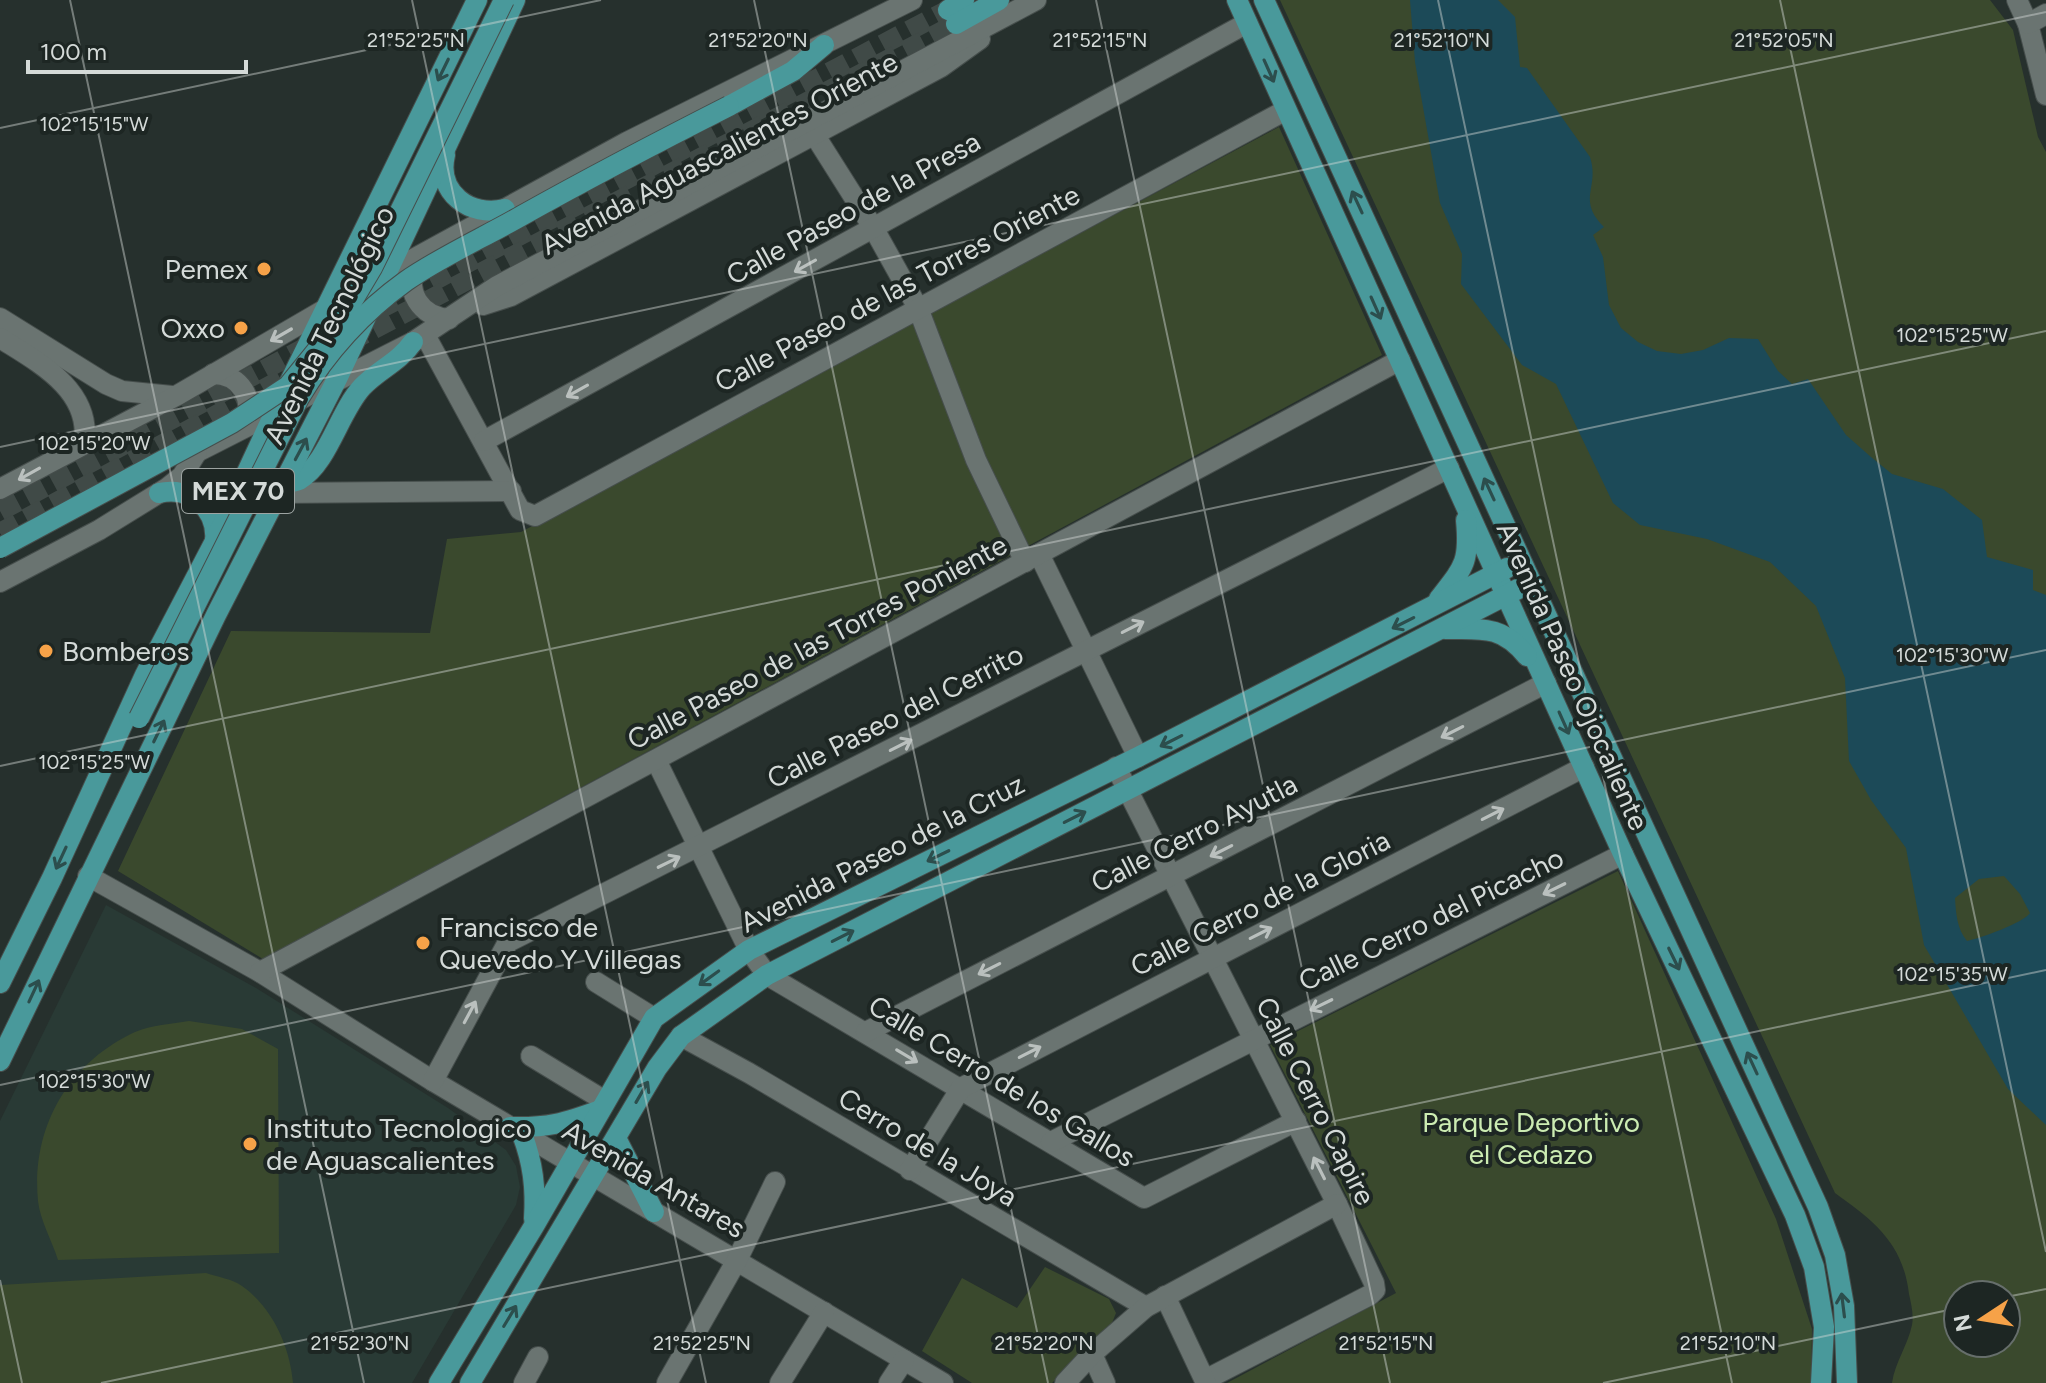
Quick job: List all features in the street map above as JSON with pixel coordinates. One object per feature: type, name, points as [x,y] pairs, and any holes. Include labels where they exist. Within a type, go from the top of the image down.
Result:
[{"type":"main road","name":"Avenida Tecnológico","points":[[0,983],[145,675],[214,543],[477,0]]},
{"type":"main road","points":[[0,548],[232,423],[296,378],[328,339],[372,268],[504,0]]},
{"type":"main road","name":"Avenida Tecnológico","points":[[0,1061],[279,489],[337,379],[515,0]]},
{"type":"main road","name":"Avenida Paseo Ojocaliente","points":[[1237,0],[1623,854],[1795,1215],[1814,1267],[1824,1327],[1821,1383]]},
{"type":"main road","name":"Avenida Paseo Ojocaliente","points":[[1264,0],[1818,1207],[1835,1255],[1844,1306],[1847,1383]]},
{"type":"main road","name":"Avenida Aguascalientes Oriente","points":[[956,11],[997,10]]},
{"type":"main road","points":[[75,827],[92,815],[299,398],[347,333],[409,279],[793,71],[824,45]]},
{"type":"main road","points":[[445,152],[443,171],[454,196],[477,211],[505,209]]},
{"type":"main road","points":[[279,489],[300,479],[318,461],[354,396],[419,339]]},
{"type":"main road","points":[[159,493],[185,493],[201,502],[214,525],[214,543]]},
{"type":"main road","points":[[1433,607],[1465,563],[1469,549],[1465,504]]},
{"type":"main road","name":"Avenida Paseo de la Cruz","points":[[439,1383],[654,1018],[749,950],[1138,757],[1521,560]]},
{"type":"main road","name":"Avenida Paseo de la Cruz","points":[[470,1383],[657,1068],[681,1036],[767,975],[1532,582]]},
{"type":"main road","points":[[1441,629],[1491,629],[1505,634],[1517,643],[1544,679]]},
{"type":"main road","points":[[534,1226],[536,1186],[532,1159],[516,1130],[563,1124],[602,1106]]},
{"type":"main road","points":[[616,1138],[654,1212]]},
{"type":"street","name":"Avenida Aguascalientes Oriente","points":[[0,489],[176,396],[328,306],[627,142],[912,0]]},
{"type":"street","name":"Avenida Aguascalientes Oriente","points":[[0,559],[197,452],[419,339],[497,286],[997,10],[1036,0]]},
{"type":"street","points":[[2017,0],[2037,19],[2046,95]]},
{"type":"street","name":"Avenida Aguascalientes Oriente","points":[[453,317],[511,296],[956,58],[979,39],[997,10]]},
{"type":"street","name":"Calle Paseo de la Presa","points":[[484,441],[1247,23]]},
{"type":"street","name":"Calle Paseo de las Torres Oriente","points":[[511,491],[520,510],[535,516],[1286,110]]},
{"type":"street","points":[[814,134],[874,229],[918,308],[976,460],[1087,651],[1138,757]]},
{"type":"street","points":[[422,255],[411,275],[415,298],[425,311],[453,317]]},
{"type":"street","points":[[0,318],[106,384],[122,391],[151,396],[176,396]]},
{"type":"street","points":[[0,338],[54,372],[67,388],[82,414],[86,430],[84,443]]},
{"type":"street","points":[[279,489],[511,491],[484,441],[419,339]]},
{"type":"street","name":"Calle Paseo de las Torres Poniente","points":[[260,972],[1400,360]]},
{"type":"street","points":[[213,374],[234,379],[247,397],[249,412],[239,431]]},
{"type":"street","name":"Avenida Aguascalientes Oriente","points":[[0,582],[99,530],[159,493],[182,476],[197,452]]},
{"type":"street","name":"Calle Paseo del Cerrito","points":[[433,1081],[508,942],[1449,468]]},
{"type":"street","name":"Calle Cerro Ayutla","points":[[866,1032],[1171,877],[1544,679]]},
{"type":"street","points":[[656,760],[749,950],[767,975]]},
{"type":"street","name":"Calle Cerro Capire","points":[[1116,767],[1296,1121],[1374,1283],[1375,1290],[1205,1382]]},
{"type":"street","name":"Calle Cerro de la Gloria","points":[[961,1088],[1584,767]]},
{"type":"street","name":"Calle Cerro del Picacho","points":[[1051,1142],[1623,854]]},
{"type":"street","name":"Avenida Antares","points":[[88,876],[260,972],[433,1081],[943,1383]]},
{"type":"street","name":"Calle Cerro de los Gallos","points":[[767,975],[1144,1198],[1296,1121]]},
{"type":"street","points":[[596,982],[654,1018]]},
{"type":"street","name":"Cerro de la Joya","points":[[681,1036],[1146,1307]]},
{"type":"street","points":[[531,1056],[602,1106]]},
{"type":"street","points":[[910,1170],[961,1088]]},
{"type":"street","points":[[667,1383],[737,1260],[775,1182]]},
{"type":"street","points":[[1065,1383],[1092,1354],[1146,1307],[1337,1204]]},
{"type":"street","points":[[1165,1296],[1205,1382]]},
{"type":"street","points":[[780,1383],[824,1312]]},
{"type":"street","points":[[1092,1354],[1105,1383]]},
{"type":"street","points":[[524,1383],[538,1357]]},
{"type":"street","points":[[889,1383],[904,1360]]},
{"type":"shaded area","name":"Instituto Tecnologico de Aguascalientes","points":[[106,905],[256,988],[448,1108],[506,1150],[516,1166],[520,1187],[516,1205],[412,1383],[0,1383],[0,1121]]},
{"type":"green space","points":[[1280,0],[1990,0],[2013,30],[2038,137],[2046,152],[2046,1383],[1892,1383],[1913,1321],[1912,1309],[1906,1276],[1893,1247],[1862,1213],[1835,1193]]},
{"type":"green space","points":[[1279,127],[1382,355],[263,959],[118,871],[231,631],[430,633],[447,539],[521,532]]},
{"type":"green space","name":"Parque Deportivo el Cedazo","points":[[1618,871],[1776,1219],[1812,1329],[1811,1383],[1227,1383],[1396,1293],[1270,1045]]},
{"type":"green space","points":[[189,1021],[242,1029],[278,1049],[279,1253],[58,1260],[39,1208],[37,1174],[48,1124],[59,1101],[73,1080],[111,1045],[141,1030]]},
{"type":"green space","points":[[1045,1267],[1109,1299],[1116,1313],[1112,1323],[1052,1383],[972,1383],[922,1351],[962,1278],[1017,1308]]},
{"type":"green space","points":[[206,1273],[238,1284],[253,1295],[271,1316],[288,1355],[293,1383],[0,1383],[0,1285]]},
{"type":"water","points":[[1410,0],[1498,0],[1515,17],[1520,67],[1527,68],[1590,157],[1591,209],[1604,227],[1593,235],[1603,257],[1609,305],[1621,328],[1638,342],[1657,351],[1681,354],[1703,350],[1729,338],[1758,339],[1778,371],[1792,384],[1808,379],[1846,435],[1892,474],[1943,489],[1982,520],[1987,557],[2033,570],[2033,590],[2046,595],[2046,1125],[2008,1089],[1924,945],[1906,848],[1871,800],[1849,761],[1845,678],[1816,606],[1770,562],[1707,539],[1640,525],[1613,503],[1556,384],[1522,365],[1461,284],[1462,254],[1440,203],[1415,62]],"holes":[[[2004,876],[2020,894],[2030,913],[2026,917],[2001,930],[1967,941],[1959,926],[1955,898],[1979,879]]]},
{"type":"tunnel","points":[[378,310],[948,10]]},
{"type":"tunnel","points":[[347,343],[956,24]]},
{"type":"tunnel","points":[[0,511],[314,343]]},
{"type":"tunnel","points":[[0,533],[295,372]]},
{"type":"place","name":"Pemex","points":[[264,269]]},
{"type":"place","name":"Oxxo","points":[[241,328]]},
{"type":"place","name":"Bomberos","points":[[46,651]]},
{"type":"place","name":"Francisco de Quevedo Y Villegas","points":[[423,943]]},
{"type":"place","name":"Instituto Tecnologico de Aguascalientes","points":[[250,1144]]}]
